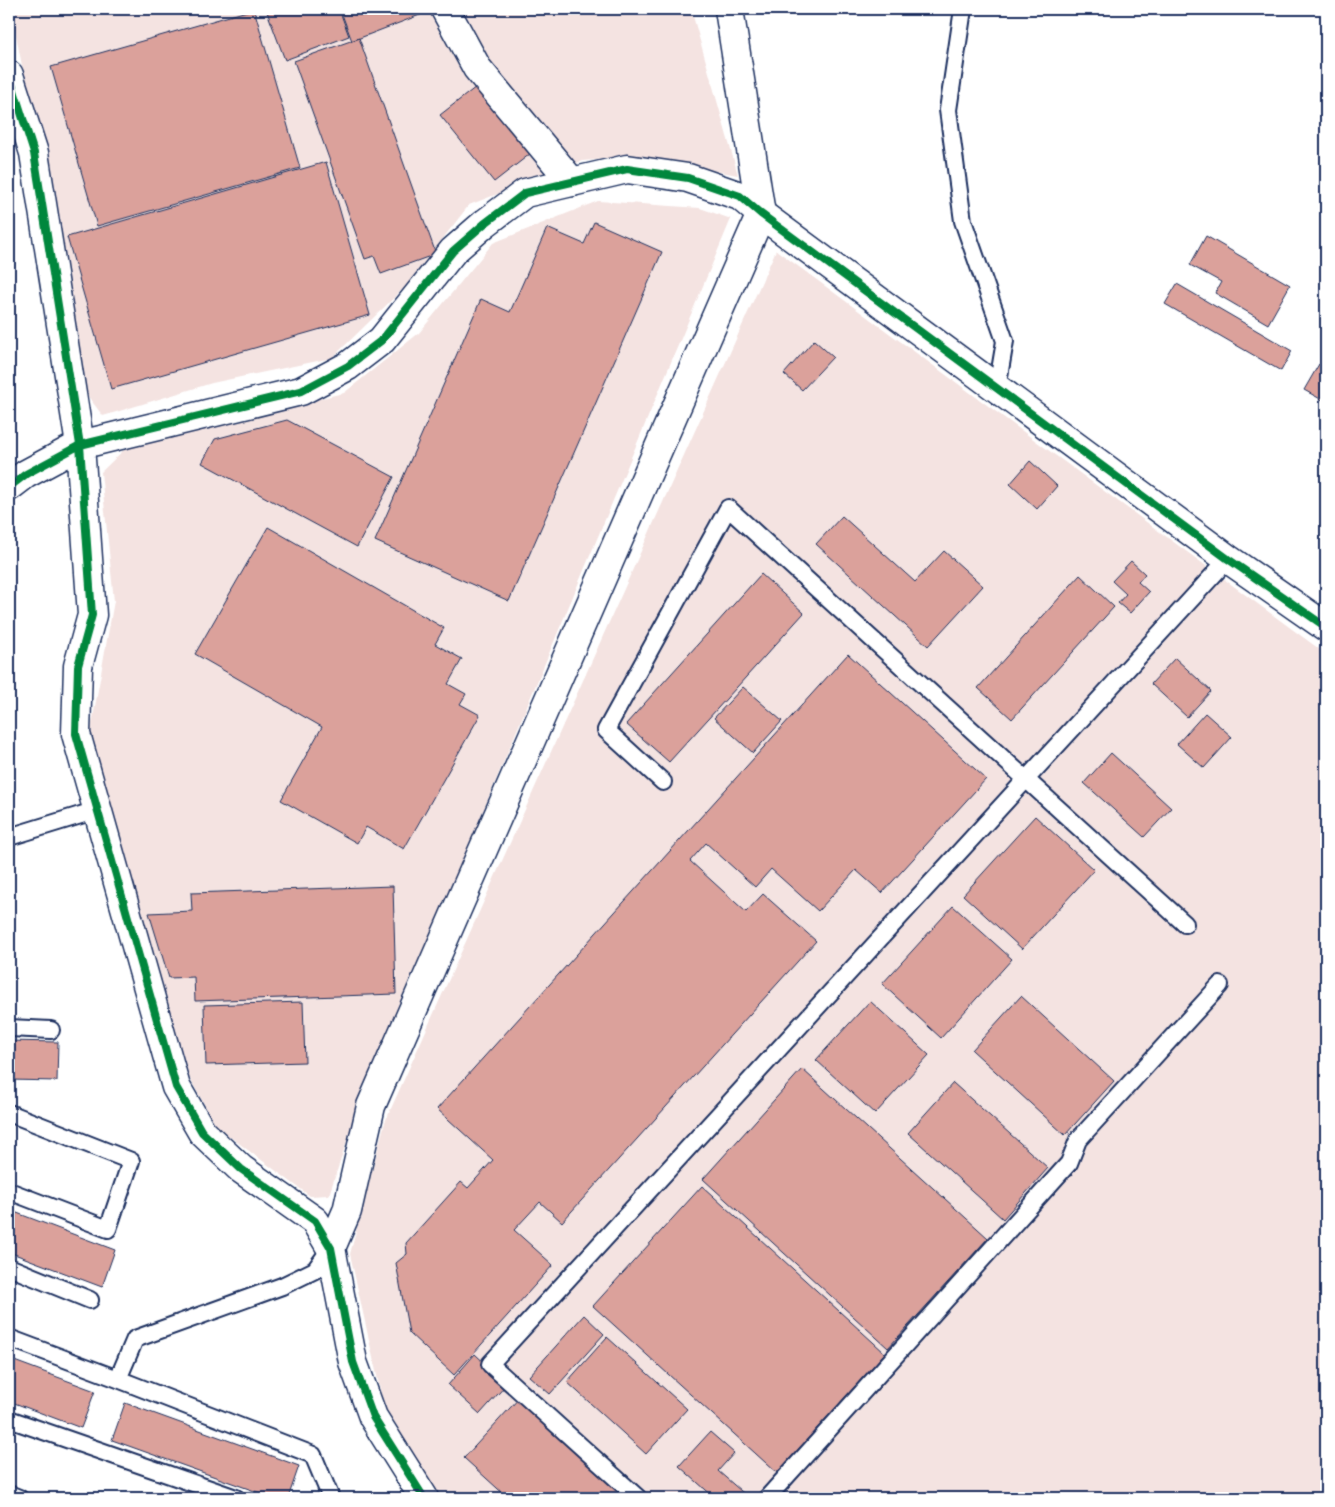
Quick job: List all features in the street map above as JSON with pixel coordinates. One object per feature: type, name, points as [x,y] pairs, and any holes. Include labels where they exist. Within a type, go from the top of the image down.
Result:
[{"type":"street","points":[[445,9],[477,68],[572,182]]},
{"type":"street","points":[[331,1248],[347,1211],[371,1106],[761,214],[728,9]]},
{"type":"street","points":[[9,75],[34,153],[80,445],[92,615],[78,666],[76,734],[176,1087],[202,1132],[241,1169],[315,1221],[331,1248],[353,1362],[373,1417],[424,1498]]},
{"type":"street","points":[[9,487],[26,474],[80,445],[302,391],[348,366],[382,340],[453,251],[525,192],[627,169],[688,178],[740,196],[761,214],[1228,559],[1326,627]]},
{"type":"lane","points":[[963,9],[948,110],[963,221],[1005,341],[997,388]]},
{"type":"lane","points":[[663,782],[606,730],[728,508],[1185,924]]},
{"type":"lane","points":[[638,1498],[490,1364],[1228,559]]},
{"type":"lane","points":[[9,837],[97,810]]},
{"type":"lane","points":[[767,1498],[1069,1163],[1078,1140],[1220,985]]},
{"type":"lane","points":[[9,1028],[51,1030]]},
{"type":"lane","points":[[9,1113],[131,1161],[108,1229],[9,1191]]},
{"type":"lane","points":[[118,1379],[135,1339],[282,1286],[315,1270],[331,1248]]},
{"type":"lane","points":[[9,1267],[90,1300]]},
{"type":"lane","points":[[9,1338],[313,1455],[331,1498]]},
{"type":"lane","points":[[9,1419],[236,1498]]},
{"type":"lane","points":[[9,1494],[19,1498]]},
{"type":"shaded area","points":[[9,9],[691,9],[738,175],[633,157],[582,161],[469,205],[405,287],[332,358],[212,383],[103,416],[87,395],[15,30]]},
{"type":"shaded area","points":[[598,201],[700,208],[731,219],[354,1119],[329,1195],[310,1196],[217,1127],[185,1070],[89,740],[114,601],[101,472],[133,441],[344,393],[419,333],[493,243]]},
{"type":"shaded area","points":[[776,250],[1326,654],[1326,1498],[434,1498],[387,1421],[350,1254],[385,1122]]},
{"type":"building","points":[[254,9],[300,168],[97,226],[51,67]]},
{"type":"building","points":[[266,9],[339,9],[349,36],[285,60]]},
{"type":"building","points":[[340,9],[423,9],[425,13],[352,41]]},
{"type":"building","points":[[359,38],[436,254],[381,274],[374,256],[365,259],[294,61]]},
{"type":"building","points":[[476,87],[530,154],[494,182],[440,115]]},
{"type":"building","points":[[326,162],[370,315],[111,389],[67,237]]},
{"type":"building","points":[[594,222],[662,252],[509,601],[375,541],[481,299],[510,312],[547,228],[584,244]]},
{"type":"building","points":[[1206,236],[1290,285],[1268,324],[1215,293],[1221,282],[1190,265]]},
{"type":"building","points":[[1177,284],[1292,351],[1281,371],[1165,304]]},
{"type":"building","points":[[814,340],[833,357],[802,390],[784,374]]},
{"type":"building","points":[[1319,364],[1326,368],[1326,402],[1304,390]]},
{"type":"building","points":[[287,420],[394,477],[357,547],[202,463],[215,439]]},
{"type":"building","points":[[1030,461],[1057,486],[1037,509],[1010,484]]},
{"type":"building","points":[[842,516],[915,582],[944,551],[983,586],[928,646],[816,544]]},
{"type":"building","points":[[268,527],[444,628],[435,644],[462,659],[448,684],[466,694],[460,704],[480,715],[404,849],[366,827],[357,843],[281,800],[322,727],[195,654]]},
{"type":"building","points":[[1131,561],[1145,574],[1138,582],[1149,592],[1130,613],[1118,603],[1126,594],[1112,581]]},
{"type":"building","points":[[761,574],[804,613],[669,762],[626,724]]},
{"type":"building","points":[[1080,575],[1114,607],[1012,719],[978,688]]},
{"type":"building","points":[[848,654],[986,779],[882,893],[856,870],[818,911],[771,869],[755,887],[706,843],[690,861],[746,912],[763,894],[816,941],[562,1222],[540,1202],[514,1230],[553,1265],[454,1375],[409,1333],[396,1263],[407,1254],[406,1243],[461,1182],[468,1188],[493,1160],[437,1109]]},
{"type":"building","points":[[1175,658],[1211,691],[1187,717],[1151,684]]},
{"type":"building","points":[[743,687],[782,721],[753,753],[714,718]]},
{"type":"building","points":[[1205,713],[1232,737],[1204,768],[1177,744]]},
{"type":"building","points":[[1111,753],[1171,808],[1144,837],[1084,783]]},
{"type":"building","points":[[1035,816],[1094,870],[1022,949],[963,895]]},
{"type":"building","points":[[393,886],[396,994],[195,1001],[194,977],[169,978],[149,913],[192,911],[191,893]]},
{"type":"building","points":[[953,906],[1012,959],[941,1038],[882,984]]},
{"type":"building","points":[[1021,996],[1114,1081],[1065,1135],[972,1050]]},
{"type":"building","points":[[870,1001],[929,1055],[875,1114],[816,1060]]},
{"type":"building","points":[[303,1002],[305,1062],[206,1065],[204,1005]]},
{"type":"building","points":[[9,1041],[58,1042],[57,1081],[9,1080]]},
{"type":"building","points":[[802,1069],[988,1238],[888,1348],[703,1179]]},
{"type":"building","points":[[953,1083],[1048,1168],[1003,1219],[908,1133]]},
{"type":"building","points":[[702,1186],[885,1353],[777,1473],[593,1306]]},
{"type":"building","points":[[9,1210],[115,1250],[102,1287],[9,1252]]},
{"type":"building","points":[[584,1315],[604,1334],[550,1394],[529,1376]]},
{"type":"building","points":[[607,1337],[687,1409],[646,1454],[567,1382]]},
{"type":"building","points":[[475,1354],[507,1384],[480,1414],[448,1385]]},
{"type":"building","points":[[9,1359],[95,1391],[81,1428],[9,1401]]},
{"type":"building","points":[[521,1396],[633,1498],[508,1498],[464,1458]]},
{"type":"building","points":[[125,1403],[299,1466],[288,1498],[274,1498],[112,1440]]},
{"type":"building","points":[[710,1432],[734,1453],[718,1471],[749,1498],[715,1498],[679,1466]]},
{"type":"cycle path","points":[[9,75],[34,153],[80,445],[92,615],[78,666],[76,734],[176,1087],[202,1132],[241,1169],[315,1221],[331,1248],[353,1362],[373,1417],[424,1498]]},
{"type":"cycle path","points":[[9,487],[26,474],[80,445],[301,391],[348,366],[382,340],[453,251],[484,224],[525,193],[627,169],[688,178],[740,196],[761,214],[1228,559],[1326,627]]}]
